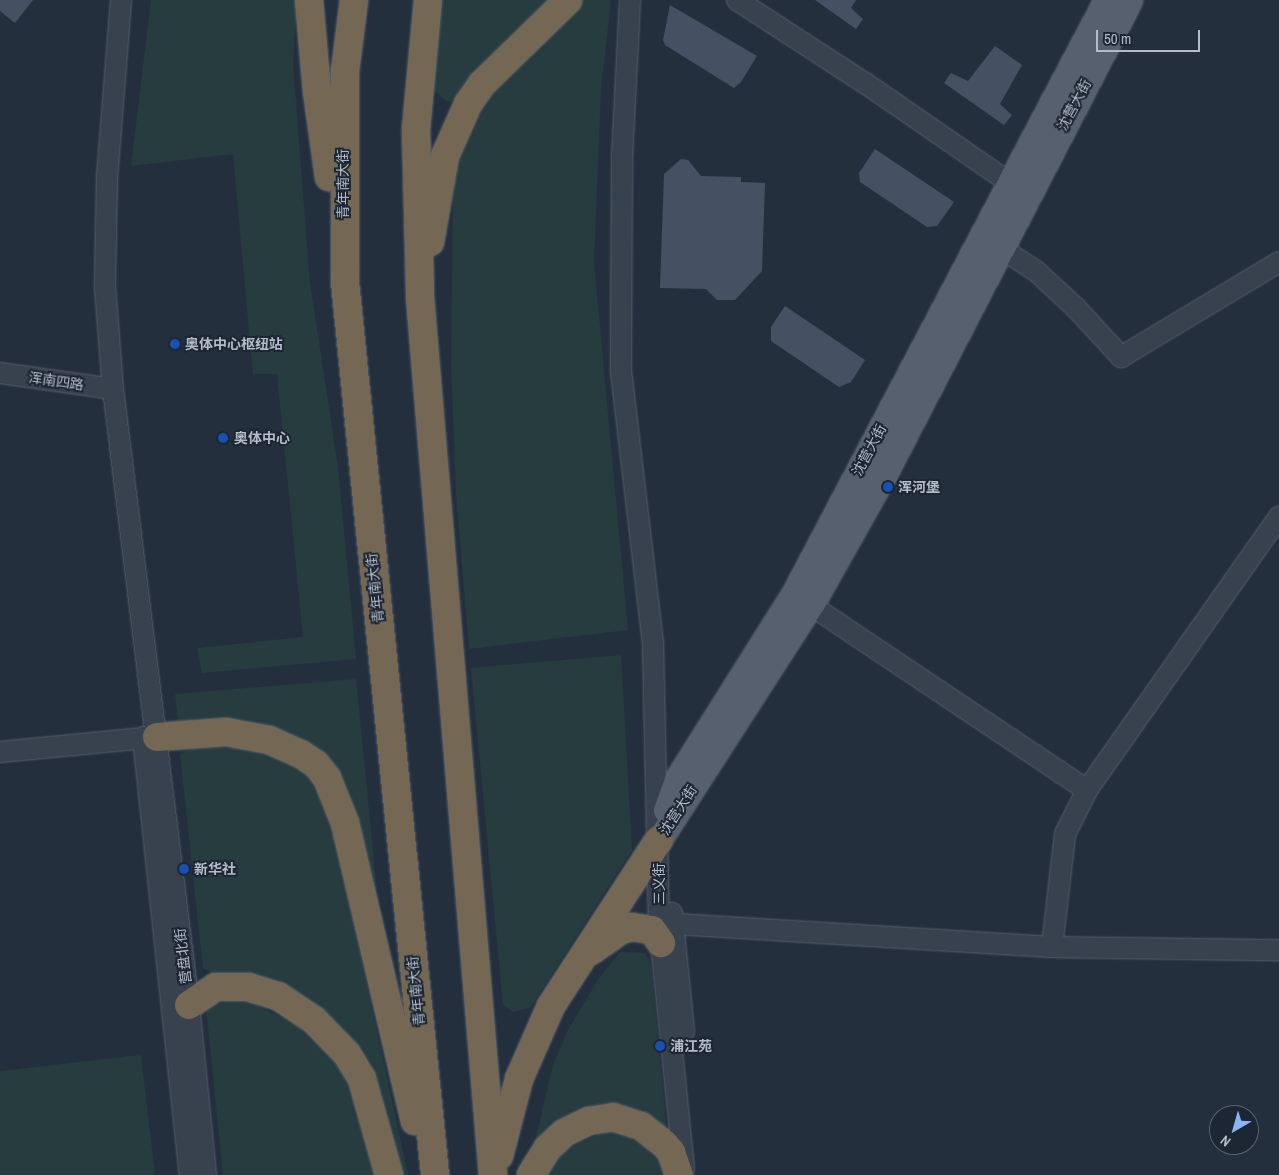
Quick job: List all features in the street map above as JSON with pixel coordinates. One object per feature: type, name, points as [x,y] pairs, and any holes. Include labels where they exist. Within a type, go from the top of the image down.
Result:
[{"type":"highway","points":[[309,0],[317,91],[345,282]]},
{"type":"highway","name":"青年南大街","points":[[354,0],[345,71],[345,282],[435,1175]]},
{"type":"highway","points":[[428,0],[416,130],[420,297],[494,1175]]},
{"type":"highway","points":[[420,297],[445,156],[454,131],[482,84],[568,0]]},
{"type":"highway","points":[[150,737],[226,732],[269,740],[301,754],[316,764],[327,778],[345,823],[428,1175]]},
{"type":"highway","points":[[494,1175],[512,1103],[531,1047],[551,1006],[658,840]]},
{"type":"highway","points":[[580,959],[621,930],[632,927],[665,930]]},
{"type":"highway","points":[[189,1005],[216,987],[248,987],[278,996],[314,1020],[347,1054],[362,1080],[389,1175]]},
{"type":"highway","points":[[532,1175],[547,1149],[564,1133],[589,1121],[613,1117],[641,1126],[664,1144],[671,1152],[678,1175]]},
{"type":"main road","name":"沈营大街","points":[[991,242],[1010,183],[1106,0]]},
{"type":"main road","name":"沈营大街","points":[[658,840],[678,779],[803,599],[991,242],[1130,0]]},
{"type":"street","points":[[0,752],[150,737],[113,389],[105,286],[105,220],[121,0]]},
{"type":"street","name":"三义街","points":[[630,0],[622,160],[621,371],[653,642],[658,840],[685,1175]]},
{"type":"street","points":[[736,0],[865,83],[1010,183]]},
{"type":"street","points":[[991,242],[1036,271],[1076,308],[1121,357],[1279,262]]},
{"type":"street","name":"浑南四路","points":[[0,373],[113,389]]},
{"type":"street","points":[[1052,947],[1065,834],[1087,790],[1279,517]]},
{"type":"street","points":[[803,599],[1087,790]]},
{"type":"street","name":"营盘北街","points":[[150,737],[189,1005],[206,1175]]},
{"type":"street","name":"营盘北街","points":[[150,737],[190,1175]]},
{"type":"street","points":[[665,930],[1052,947],[1279,950]]},
{"type":"street","name":"三义街","points":[[665,930],[696,1175]]},
{"type":"green space","points":[[151,0],[297,0],[293,64],[310,283],[338,467],[356,659],[202,673],[197,648],[303,637],[277,374],[253,374],[233,154],[131,166]]},
{"type":"green space","points":[[443,0],[554,0],[454,102],[446,101],[434,90]]},
{"type":"green space","points":[[582,0],[611,0],[601,89],[594,262],[628,630],[469,649],[456,493],[451,364],[453,194],[459,158],[469,124],[488,95]]},
{"type":"green space","points":[[621,655],[632,850],[530,1008],[513,1012],[503,1005],[471,668]]},
{"type":"green space","points":[[356,679],[378,902],[353,804],[336,767],[320,748],[278,729],[236,722],[178,721],[175,694]]},
{"type":"green space","points":[[192,747],[251,748],[303,770],[321,791],[339,855],[408,1175],[395,1175],[350,1047],[203,968],[180,754]]},
{"type":"green space","points":[[620,952],[646,953],[651,965],[667,1132],[641,1114],[534,1145],[553,1065],[567,1032],[599,978]]},
{"type":"green space","points":[[235,1001],[252,1003],[297,1025],[336,1061],[359,1107],[375,1175],[223,1175],[206,1006]]},
{"type":"green space","points":[[141,1055],[155,1175],[0,1175],[0,1071]]},
{"type":"green space","points":[[606,1131],[624,1134],[646,1148],[658,1162],[663,1175],[548,1175],[566,1149]]},
{"type":"building","points":[[0,0],[33,0],[15,23],[0,11]]},
{"type":"building","points":[[815,0],[856,0],[851,8],[863,19],[856,29]]},
{"type":"building","points":[[670,5],[757,56],[741,82],[734,88],[665,45],[663,40]]},
{"type":"building","points":[[995,46],[1022,65],[1000,104],[1012,115],[1004,125],[944,83],[951,73],[968,81]]},
{"type":"building","points":[[875,149],[954,202],[937,226],[927,227],[860,182],[859,173]]},
{"type":"building","points":[[681,159],[688,160],[701,176],[741,177],[741,182],[765,183],[762,271],[735,300],[717,300],[706,289],[660,288],[664,174]]},
{"type":"building","points":[[785,306],[865,360],[851,382],[839,387],[771,341],[771,327]]},
{"type":"place","name":"奥体中心枢纽站","points":[[175,344]]},
{"type":"place","name":"奥体中心","points":[[223,438]]},
{"type":"place","name":"浑河堡","points":[[888,487]]},
{"type":"place","name":"新华社","points":[[184,869]]},
{"type":"place","name":"浦江苑","points":[[660,1046]]}]
